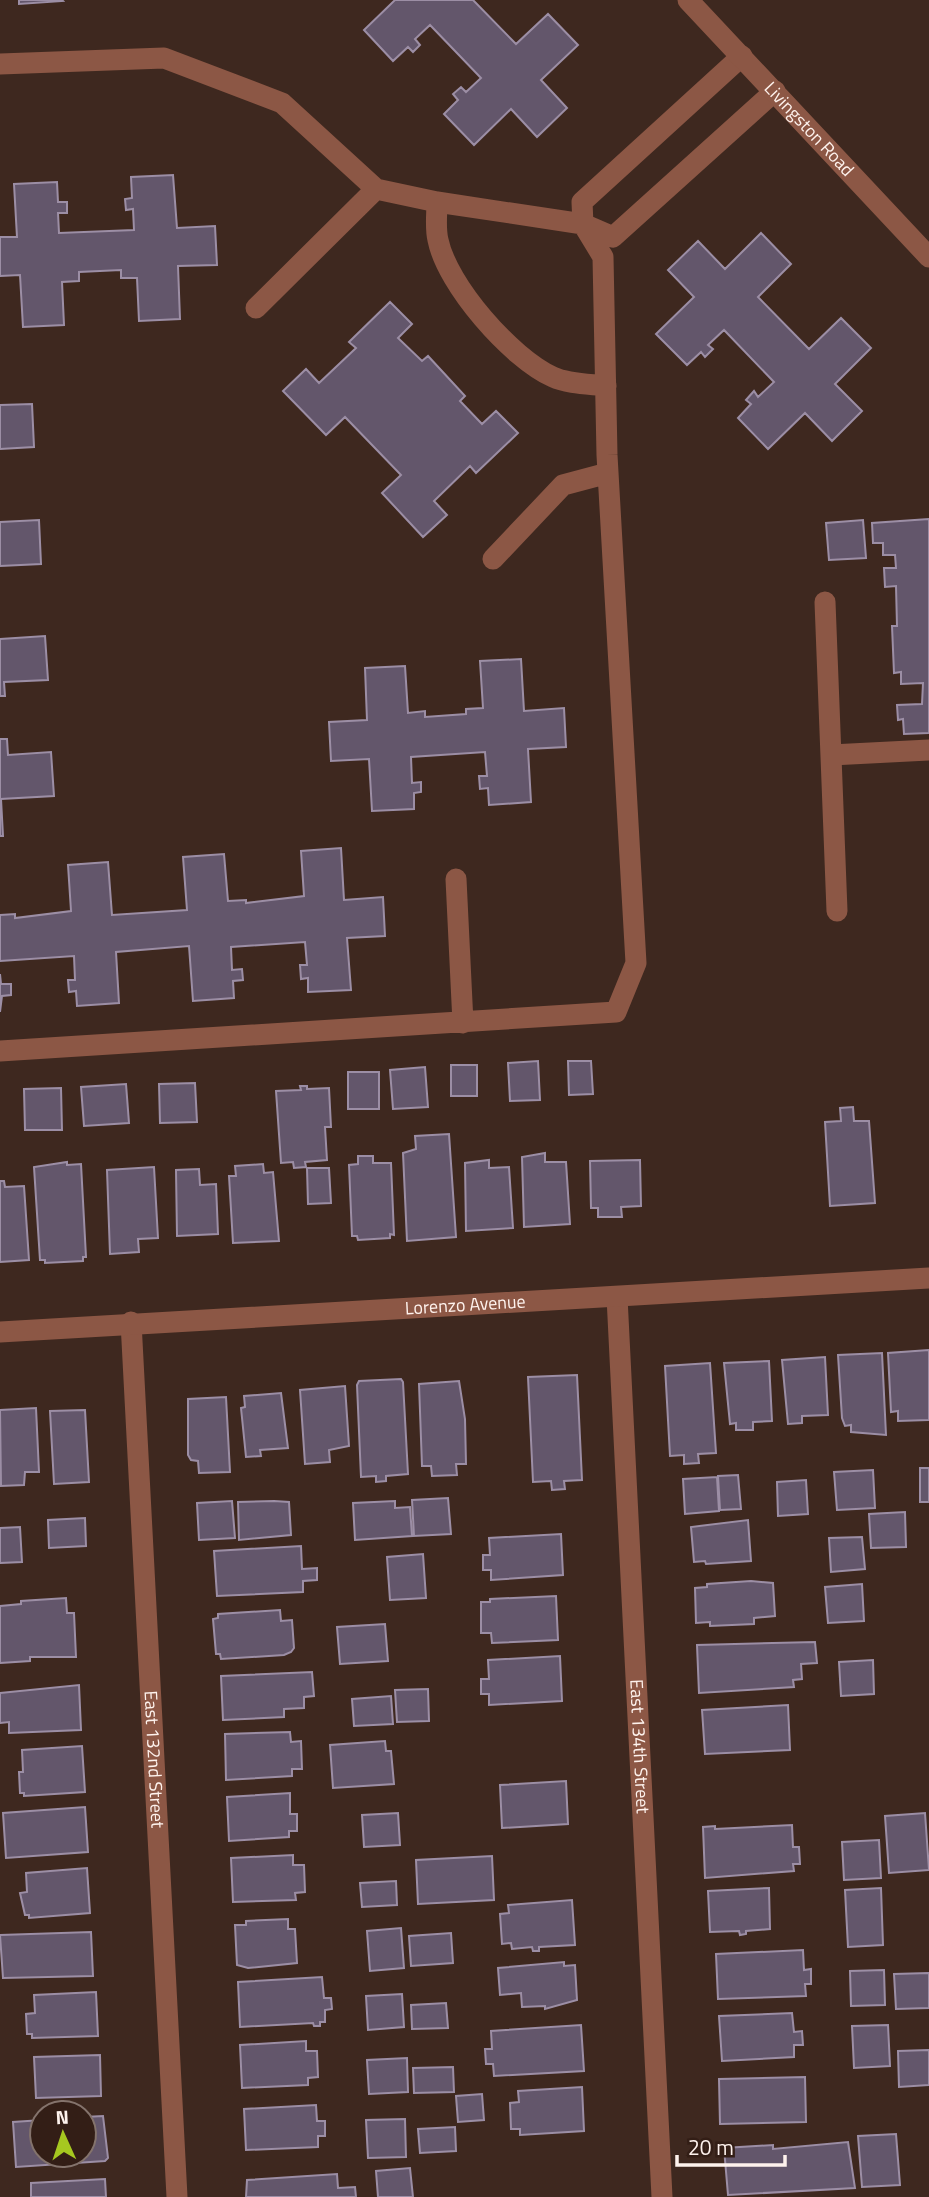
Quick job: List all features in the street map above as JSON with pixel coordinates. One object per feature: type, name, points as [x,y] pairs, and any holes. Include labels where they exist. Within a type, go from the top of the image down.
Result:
[{"type":"street","name":"Livingston Road","points":[[688,0],[925,248]]},
{"type":"street","points":[[0,1051],[616,1012],[636,963],[608,473],[603,257],[583,224],[582,202],[742,55]]},
{"type":"street","points":[[0,64],[164,58],[282,103],[376,189],[437,202],[583,224],[613,237],[775,91]]},
{"type":"street","points":[[256,308],[376,189]]},
{"type":"street","points":[[437,202],[438,239],[446,263],[458,285],[514,351],[554,377],[606,386]]},
{"type":"street","points":[[492,559],[563,485],[608,473]]},
{"type":"street","points":[[825,602],[837,911]]},
{"type":"street","points":[[831,755],[929,750]]},
{"type":"street","points":[[456,879],[464,1023]]},
{"type":"street","name":"Lorenzo Avenue","points":[[0,1332],[131,1322],[929,1278]]},
{"type":"street","name":"East 134th Street","points":[[617,1297],[662,2197]]},
{"type":"street","name":"East 132nd Street","points":[[131,1322],[177,2197]]},
{"type":"building","points":[[19,0],[62,0],[63,1],[19,4]]},
{"type":"building","points":[[395,0],[473,0],[516,44],[548,14],[578,45],[541,80],[567,108],[537,137],[511,109],[474,145],[444,114],[458,100],[453,94],[461,87],[466,92],[481,78],[430,25],[415,39],[420,45],[413,52],[408,47],[393,61],[364,30]]},
{"type":"building","points":[[173,175],[177,228],[215,226],[217,265],[178,266],[180,319],[139,321],[137,278],[121,278],[121,270],[79,272],[79,281],[62,282],[64,325],[23,327],[20,275],[0,276],[0,237],[17,237],[14,184],[57,182],[58,202],[67,202],[67,213],[58,213],[59,233],[134,230],[133,209],[126,210],[125,199],[132,198],[131,177]]},
{"type":"building","points":[[761,233],[791,264],[758,297],[809,349],[841,318],[871,348],[835,384],[862,411],[832,441],[805,413],[768,449],[738,418],[751,404],[746,400],[754,391],[758,397],[774,382],[724,330],[708,345],[713,349],[705,357],[701,352],[687,365],[656,334],[694,297],[668,270],[698,241],[725,269]]},
{"type":"building","points":[[390,302],[412,324],[398,338],[422,361],[428,356],[465,396],[460,401],[482,424],[496,411],[518,433],[476,473],[470,466],[434,501],[447,515],[423,537],[382,493],[401,475],[345,417],[326,435],[283,391],[306,369],[319,383],[356,348],[349,342]]},
{"type":"building","points":[[32,404],[34,447],[0,449],[0,405]]},
{"type":"building","points":[[929,519],[929,733],[904,734],[903,719],[898,720],[897,705],[922,704],[923,683],[901,684],[901,672],[894,673],[892,626],[897,626],[896,586],[885,587],[884,568],[896,568],[895,555],[883,555],[883,543],[873,543],[872,523]]},
{"type":"building","points":[[39,520],[41,564],[0,566],[0,522]]},
{"type":"building","points":[[863,520],[866,558],[829,560],[826,523]]},
{"type":"building","points":[[45,636],[48,680],[4,682],[5,696],[0,696],[0,639]]},
{"type":"building","points":[[521,659],[524,711],[564,708],[566,747],[528,749],[531,802],[489,805],[488,788],[480,789],[479,776],[487,776],[485,752],[411,757],[412,783],[421,782],[421,792],[414,793],[414,809],[372,811],[369,759],[331,761],[329,722],[367,720],[365,668],[405,666],[408,713],[425,711],[425,717],[466,714],[466,709],[483,708],[480,661]]},
{"type":"building","points":[[0,739],[7,739],[8,755],[51,752],[54,796],[1,799],[3,836],[0,836]]},
{"type":"building","points":[[341,848],[344,900],[383,897],[385,936],[347,938],[351,990],[308,992],[308,978],[301,979],[300,965],[307,965],[305,942],[231,947],[232,970],[242,969],[243,980],[233,981],[234,998],[193,1001],[189,946],[116,952],[119,1003],[77,1006],[76,991],[69,992],[68,980],[75,980],[74,956],[0,961],[0,915],[15,914],[15,918],[71,911],[68,865],[108,862],[112,915],[187,910],[183,857],[224,854],[228,901],[246,900],[246,903],[304,896],[301,851]]},
{"type":"building","points":[[0,974],[1,984],[11,984],[11,995],[2,996],[0,1012]]},
{"type":"building","points":[[538,1061],[540,1100],[510,1101],[508,1063]]},
{"type":"building","points":[[568,1061],[591,1061],[593,1094],[569,1095]]},
{"type":"building","points":[[451,1065],[477,1065],[477,1096],[451,1096]]},
{"type":"building","points":[[425,1067],[428,1107],[393,1109],[390,1070]]},
{"type":"building","points":[[348,1072],[379,1072],[379,1109],[348,1109]]},
{"type":"building","points":[[195,1083],[197,1122],[160,1123],[159,1084]]},
{"type":"building","points":[[126,1084],[129,1123],[84,1126],[81,1087]]},
{"type":"building","points":[[300,1086],[307,1086],[307,1089],[329,1088],[331,1127],[325,1127],[327,1160],[305,1162],[306,1167],[294,1168],[293,1162],[281,1163],[276,1091],[301,1090]]},
{"type":"building","points":[[61,1088],[62,1130],[25,1130],[24,1089]]},
{"type":"building","points":[[853,1107],[854,1121],[869,1121],[875,1203],[830,1206],[825,1122],[841,1121],[840,1108]]},
{"type":"building","points":[[449,1134],[456,1237],[407,1241],[403,1153],[416,1149],[415,1136]]},
{"type":"building","points":[[545,1153],[545,1162],[566,1162],[570,1224],[524,1227],[522,1157]]},
{"type":"building","points":[[358,1156],[373,1156],[373,1163],[391,1163],[394,1235],[390,1234],[390,1238],[358,1240],[357,1236],[352,1236],[349,1165],[358,1164]]},
{"type":"building","points":[[489,1160],[489,1168],[509,1167],[513,1228],[466,1231],[465,1163]]},
{"type":"building","points":[[640,1160],[641,1206],[621,1207],[622,1217],[598,1217],[598,1208],[591,1208],[590,1161]]},
{"type":"building","points":[[67,1162],[67,1165],[81,1164],[86,1257],[83,1257],[83,1261],[45,1263],[45,1260],[40,1260],[34,1167]]},
{"type":"building","points":[[263,1164],[264,1173],[273,1172],[279,1241],[233,1243],[229,1176],[236,1176],[235,1166]]},
{"type":"building","points":[[154,1167],[158,1238],[138,1239],[139,1252],[110,1254],[107,1170]]},
{"type":"building","points":[[307,1168],[329,1168],[331,1203],[308,1204]]},
{"type":"building","points":[[199,1169],[200,1185],[216,1184],[218,1234],[177,1236],[176,1170]]},
{"type":"building","points":[[0,1181],[4,1181],[5,1187],[24,1186],[29,1260],[0,1262]]},
{"type":"building","points":[[929,1350],[929,1420],[898,1421],[898,1411],[891,1412],[888,1353]]},
{"type":"building","points":[[882,1353],[886,1435],[851,1432],[851,1425],[845,1426],[842,1418],[838,1355]]},
{"type":"building","points":[[825,1357],[828,1415],[802,1416],[802,1423],[788,1424],[782,1360]]},
{"type":"building","points":[[769,1361],[772,1421],[753,1422],[753,1430],[736,1430],[736,1423],[730,1424],[724,1363]]},
{"type":"building","points":[[710,1363],[716,1453],[698,1454],[699,1463],[684,1464],[684,1455],[670,1456],[665,1366]]},
{"type":"building","points":[[577,1375],[582,1480],[564,1481],[565,1489],[552,1490],[551,1481],[533,1482],[528,1377]]},
{"type":"building","points":[[401,1379],[408,1474],[386,1476],[386,1481],[376,1482],[376,1476],[361,1477],[357,1385],[359,1381]]},
{"type":"building","points":[[459,1381],[465,1419],[466,1464],[456,1464],[457,1475],[432,1476],[431,1466],[422,1466],[419,1384]]},
{"type":"building","points":[[345,1386],[349,1446],[329,1450],[330,1462],[305,1464],[300,1390]]},
{"type":"building","points":[[281,1393],[288,1448],[260,1450],[261,1456],[246,1457],[241,1408],[245,1407],[244,1396]]},
{"type":"building","points":[[226,1397],[230,1472],[199,1473],[198,1461],[191,1460],[188,1455],[188,1399]]},
{"type":"building","points":[[36,1408],[39,1472],[25,1472],[24,1485],[1,1486],[0,1410]]},
{"type":"building","points":[[85,1410],[89,1482],[54,1484],[50,1411]]},
{"type":"building","points":[[920,1468],[929,1468],[929,1502],[920,1502]]},
{"type":"building","points":[[873,1470],[875,1508],[837,1510],[834,1472]]},
{"type":"building","points":[[738,1475],[741,1509],[720,1510],[718,1476]]},
{"type":"building","points":[[717,1477],[719,1511],[685,1514],[683,1479]]},
{"type":"building","points":[[806,1480],[808,1514],[778,1516],[777,1482]]},
{"type":"building","points":[[448,1498],[451,1534],[414,1536],[412,1500]]},
{"type":"building","points":[[232,1501],[235,1538],[199,1540],[197,1503]]},
{"type":"building","points":[[395,1501],[395,1508],[410,1507],[412,1536],[355,1540],[353,1503]]},
{"type":"building","points":[[238,1502],[289,1502],[291,1535],[239,1540]]},
{"type":"building","points":[[905,1512],[906,1547],[871,1548],[869,1514]]},
{"type":"building","points":[[85,1518],[86,1546],[49,1548],[48,1520]]},
{"type":"building","points":[[748,1520],[751,1561],[706,1564],[705,1561],[694,1562],[691,1527]]},
{"type":"building","points":[[20,1527],[22,1562],[0,1563],[0,1528]]},
{"type":"building","points":[[561,1534],[563,1575],[491,1580],[491,1570],[483,1570],[483,1555],[490,1555],[489,1538]]},
{"type":"building","points":[[862,1537],[865,1569],[831,1572],[829,1538]]},
{"type":"building","points":[[301,1546],[302,1569],[317,1568],[317,1580],[303,1581],[303,1592],[217,1596],[214,1551]]},
{"type":"building","points":[[423,1554],[426,1598],[390,1600],[387,1557]]},
{"type":"building","points":[[751,1581],[773,1583],[775,1616],[754,1618],[754,1624],[710,1626],[710,1622],[696,1623],[695,1588],[707,1587],[707,1584]]},
{"type":"building","points":[[862,1584],[864,1621],[828,1623],[825,1587]]},
{"type":"building","points":[[556,1596],[558,1640],[492,1643],[491,1633],[481,1633],[481,1602],[490,1602],[490,1599]]},
{"type":"building","points":[[66,1598],[67,1613],[74,1613],[76,1657],[30,1657],[30,1661],[0,1663],[0,1606],[21,1604],[21,1601]]},
{"type":"building","points":[[280,1610],[281,1621],[292,1620],[294,1648],[291,1652],[284,1655],[221,1659],[220,1654],[216,1654],[213,1619],[218,1618],[218,1614]]},
{"type":"building","points":[[385,1624],[388,1661],[340,1664],[337,1627]]},
{"type":"building","points":[[815,1642],[817,1663],[801,1664],[802,1679],[793,1680],[794,1687],[699,1693],[697,1645]]},
{"type":"building","points":[[560,1656],[562,1701],[489,1705],[489,1694],[481,1694],[481,1679],[489,1679],[488,1660]]},
{"type":"building","points":[[873,1660],[874,1694],[841,1696],[839,1662]]},
{"type":"building","points":[[312,1672],[314,1696],[304,1697],[304,1708],[284,1709],[284,1717],[223,1720],[221,1676]]},
{"type":"building","points":[[79,1685],[81,1730],[9,1733],[9,1722],[0,1723],[0,1693]]},
{"type":"building","points":[[428,1689],[429,1721],[397,1722],[395,1690]]},
{"type":"building","points":[[391,1696],[393,1724],[354,1726],[352,1699]]},
{"type":"building","points":[[788,1705],[790,1750],[705,1754],[702,1710]]},
{"type":"building","points":[[290,1732],[291,1742],[301,1741],[302,1769],[292,1769],[292,1776],[226,1780],[225,1734]]},
{"type":"building","points":[[385,1741],[386,1751],[391,1751],[394,1784],[333,1788],[330,1745]]},
{"type":"building","points":[[82,1746],[85,1792],[24,1796],[24,1793],[20,1793],[22,1750]]},
{"type":"building","points":[[566,1781],[568,1824],[502,1828],[500,1785]]},
{"type":"building","points":[[290,1793],[290,1814],[297,1814],[297,1831],[289,1831],[289,1837],[229,1841],[227,1797]]},
{"type":"building","points":[[85,1807],[88,1852],[6,1858],[3,1813]]},
{"type":"building","points":[[398,1813],[400,1845],[364,1847],[362,1815]]},
{"type":"building","points":[[925,1813],[929,1870],[889,1873],[885,1816]]},
{"type":"building","points":[[792,1825],[793,1847],[799,1847],[800,1864],[793,1864],[794,1871],[705,1878],[703,1827],[715,1826],[715,1829]]},
{"type":"building","points":[[879,1840],[881,1878],[844,1880],[842,1842]]},
{"type":"building","points":[[293,1855],[293,1865],[304,1865],[305,1892],[295,1893],[296,1900],[233,1902],[231,1858]]},
{"type":"building","points":[[492,1856],[494,1900],[418,1904],[416,1860]]},
{"type":"building","points":[[87,1868],[90,1913],[29,1918],[29,1915],[25,1915],[20,1893],[27,1892],[26,1873]]},
{"type":"building","points":[[396,1881],[397,1905],[362,1907],[360,1883]]},
{"type":"building","points":[[769,1888],[770,1929],[746,1931],[746,1934],[740,1935],[739,1931],[710,1932],[708,1891]]},
{"type":"building","points":[[881,1888],[883,1945],[848,1947],[845,1890]]},
{"type":"building","points":[[572,1900],[575,1945],[539,1947],[539,1951],[533,1951],[532,1947],[512,1949],[511,1943],[502,1944],[500,1914],[509,1913],[508,1905]]},
{"type":"building","points":[[288,1919],[288,1929],[295,1929],[297,1963],[248,1968],[237,1965],[235,1925],[246,1925],[246,1921]]},
{"type":"building","points":[[401,1928],[404,1968],[370,1971],[367,1931]]},
{"type":"building","points":[[91,1932],[93,1976],[3,1978],[0,1935]]},
{"type":"building","points":[[451,1933],[453,1963],[411,1966],[409,1936]]},
{"type":"building","points":[[803,1950],[804,1970],[811,1969],[811,1984],[805,1984],[806,1996],[718,1999],[716,1954]]},
{"type":"building","points":[[564,1962],[564,1966],[575,1965],[577,2000],[545,2009],[545,2006],[522,2007],[521,1993],[500,1995],[498,1968]]},
{"type":"building","points":[[884,1970],[885,2005],[851,2006],[850,1971]]},
{"type":"building","points":[[929,1973],[929,2008],[896,2009],[894,1974]]},
{"type":"building","points":[[322,1977],[324,1998],[331,1998],[332,2009],[325,2010],[325,2022],[320,2022],[320,2026],[314,2026],[313,2023],[240,2027],[238,1982]]},
{"type":"building","points":[[96,1992],[98,2036],[32,2038],[32,2034],[27,2034],[26,2014],[35,2013],[34,1995]]},
{"type":"building","points":[[402,1994],[404,2027],[368,2030],[366,1996]]},
{"type":"building","points":[[446,2003],[448,2028],[412,2029],[411,2005]]},
{"type":"building","points":[[792,2013],[794,2032],[802,2031],[803,2045],[794,2045],[794,2057],[722,2061],[719,2016]]},
{"type":"building","points":[[581,2025],[584,2071],[494,2076],[493,2064],[486,2064],[485,2049],[492,2049],[491,2031]]},
{"type":"building","points":[[888,2025],[890,2066],[854,2068],[852,2026]]},
{"type":"building","points":[[306,2041],[306,2051],[317,2051],[318,2077],[308,2078],[308,2085],[242,2088],[240,2045]]},
{"type":"building","points":[[929,2050],[929,2085],[899,2087],[898,2051]]},
{"type":"building","points":[[100,2055],[101,2096],[36,2098],[34,2057]]},
{"type":"building","points":[[407,2058],[408,2092],[369,2094],[367,2060]]},
{"type":"building","points":[[453,2067],[454,2092],[414,2093],[413,2068]]},
{"type":"building","points":[[805,2077],[806,2122],[720,2124],[719,2079]]},
{"type":"building","points":[[582,2087],[584,2131],[520,2135],[520,2129],[511,2129],[510,2103],[519,2102],[518,2091]]},
{"type":"building","points":[[482,2094],[484,2120],[458,2122],[456,2096]]},
{"type":"building","points":[[316,2105],[317,2121],[325,2121],[325,2136],[318,2136],[318,2147],[246,2150],[244,2109]]},
{"type":"building","points":[[98,2116],[103,2116],[108,2158],[105,2161],[98,2161]]},
{"type":"building","points":[[405,2119],[406,2157],[368,2158],[366,2120]]},
{"type":"building","points":[[28,2121],[28,2166],[16,2167],[13,2122]]},
{"type":"building","points":[[455,2127],[456,2151],[420,2153],[418,2129]]},
{"type":"building","points":[[896,2134],[900,2185],[862,2187],[858,2136]]},
{"type":"building","points":[[848,2142],[855,2188],[728,2195],[724,2148],[773,2145],[773,2149]]},
{"type":"building","points":[[410,2168],[413,2197],[378,2197],[376,2171]]},
{"type":"building","points":[[337,2174],[338,2188],[355,2187],[356,2197],[246,2197],[247,2180]]},
{"type":"building","points":[[105,2179],[106,2197],[31,2197],[31,2183]]}]
